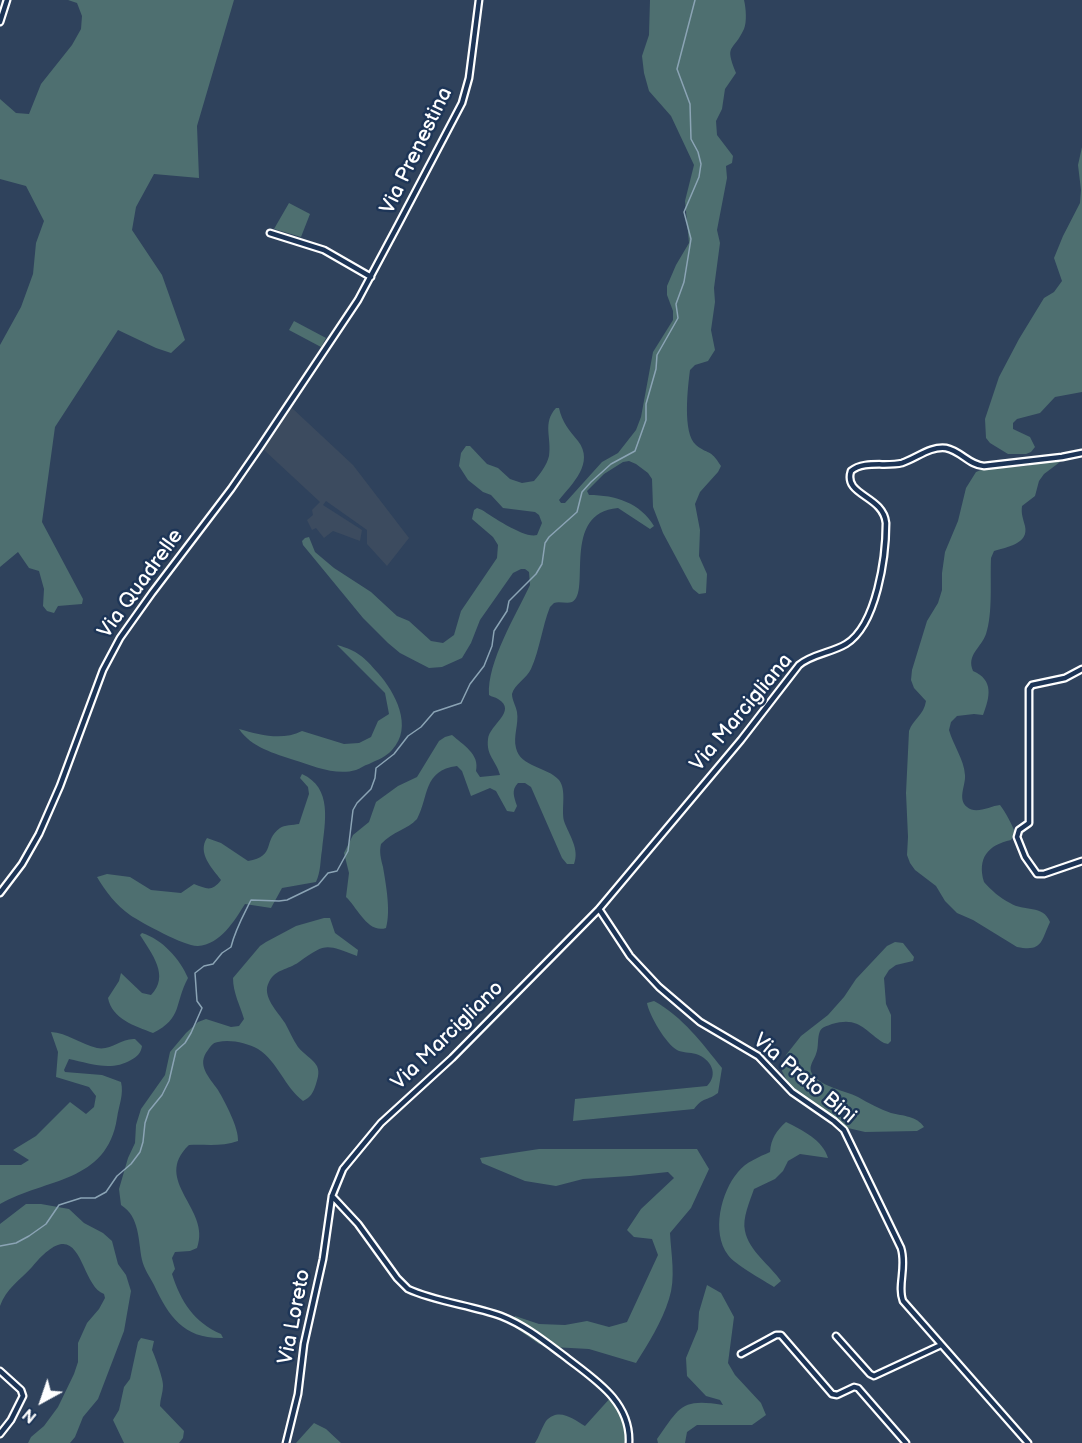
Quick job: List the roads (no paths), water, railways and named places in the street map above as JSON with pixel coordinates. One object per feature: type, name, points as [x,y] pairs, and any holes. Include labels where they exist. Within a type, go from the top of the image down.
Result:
[{"type":"street","points":[[0,22],[7,0]]},
{"type":"street","name":"Via Prenestina","points":[[353,307],[462,103],[469,78],[479,0]]},
{"type":"street","points":[[270,233],[324,250],[371,277]]},
{"type":"street","name":"Via Quadrelle","points":[[0,893],[28,855],[43,825],[102,673],[118,640],[237,481],[353,307]]},
{"type":"street","name":"Via Marcigliana","points":[[599,909],[747,734],[792,673],[805,660],[848,643],[866,619],[881,581],[886,521],[879,506],[852,486],[850,474],[853,470],[863,466],[902,463],[937,448],[950,449],[974,464],[984,466],[1082,453]]},
{"type":"street","points":[[1082,669],[1065,678],[1032,685],[1029,689],[1029,823],[1019,830],[1017,837],[1025,857],[1037,874],[1044,874],[1082,861]]},
{"type":"street","name":"Via Marcigliano","points":[[332,1196],[343,1169],[381,1124],[452,1058],[599,909]]},
{"type":"street","name":"Via Prato Bini","points":[[599,909],[633,958],[659,987],[700,1022],[755,1054],[792,1092],[844,1130],[901,1248],[904,1263],[902,1300],[1028,1443]]},
{"type":"street","points":[[332,1196],[358,1224],[406,1288],[495,1314],[522,1325],[596,1380],[612,1396],[623,1413],[629,1443]]},
{"type":"street","name":"Via Loreto","points":[[286,1443],[298,1394],[304,1344],[323,1259],[332,1196]]},
{"type":"street","points":[[741,1354],[776,1335],[781,1335],[834,1395],[858,1388],[906,1443]]},
{"type":"street","points":[[836,1336],[874,1376],[941,1345]]},
{"type":"street","points":[[0,1371],[20,1389],[23,1396],[12,1418],[0,1434]]},
{"type":"waterway","points":[[0,1246],[16,1243],[29,1236],[46,1224],[59,1205],[81,1198],[95,1198],[106,1192],[117,1176],[131,1164],[140,1152],[149,1111],[162,1095],[169,1081],[176,1051],[185,1043],[202,1008],[197,1001],[195,973],[204,966],[213,964],[222,953],[231,947],[251,900],[287,900],[318,885],[328,873],[337,871],[348,851],[353,810],[371,789],[376,768],[394,754],[408,736],[421,727],[434,712],[461,703],[470,684],[484,666],[492,646],[494,631],[507,611],[509,601],[536,574],[542,564],[545,543],[549,537],[577,512],[582,492],[591,482],[611,464],[635,451],[646,420],[646,404],[656,369],[657,355],[678,318],[676,304],[684,282],[691,239],[684,212],[699,177],[701,164],[691,139],[690,104],[677,69],[695,0]]}]
